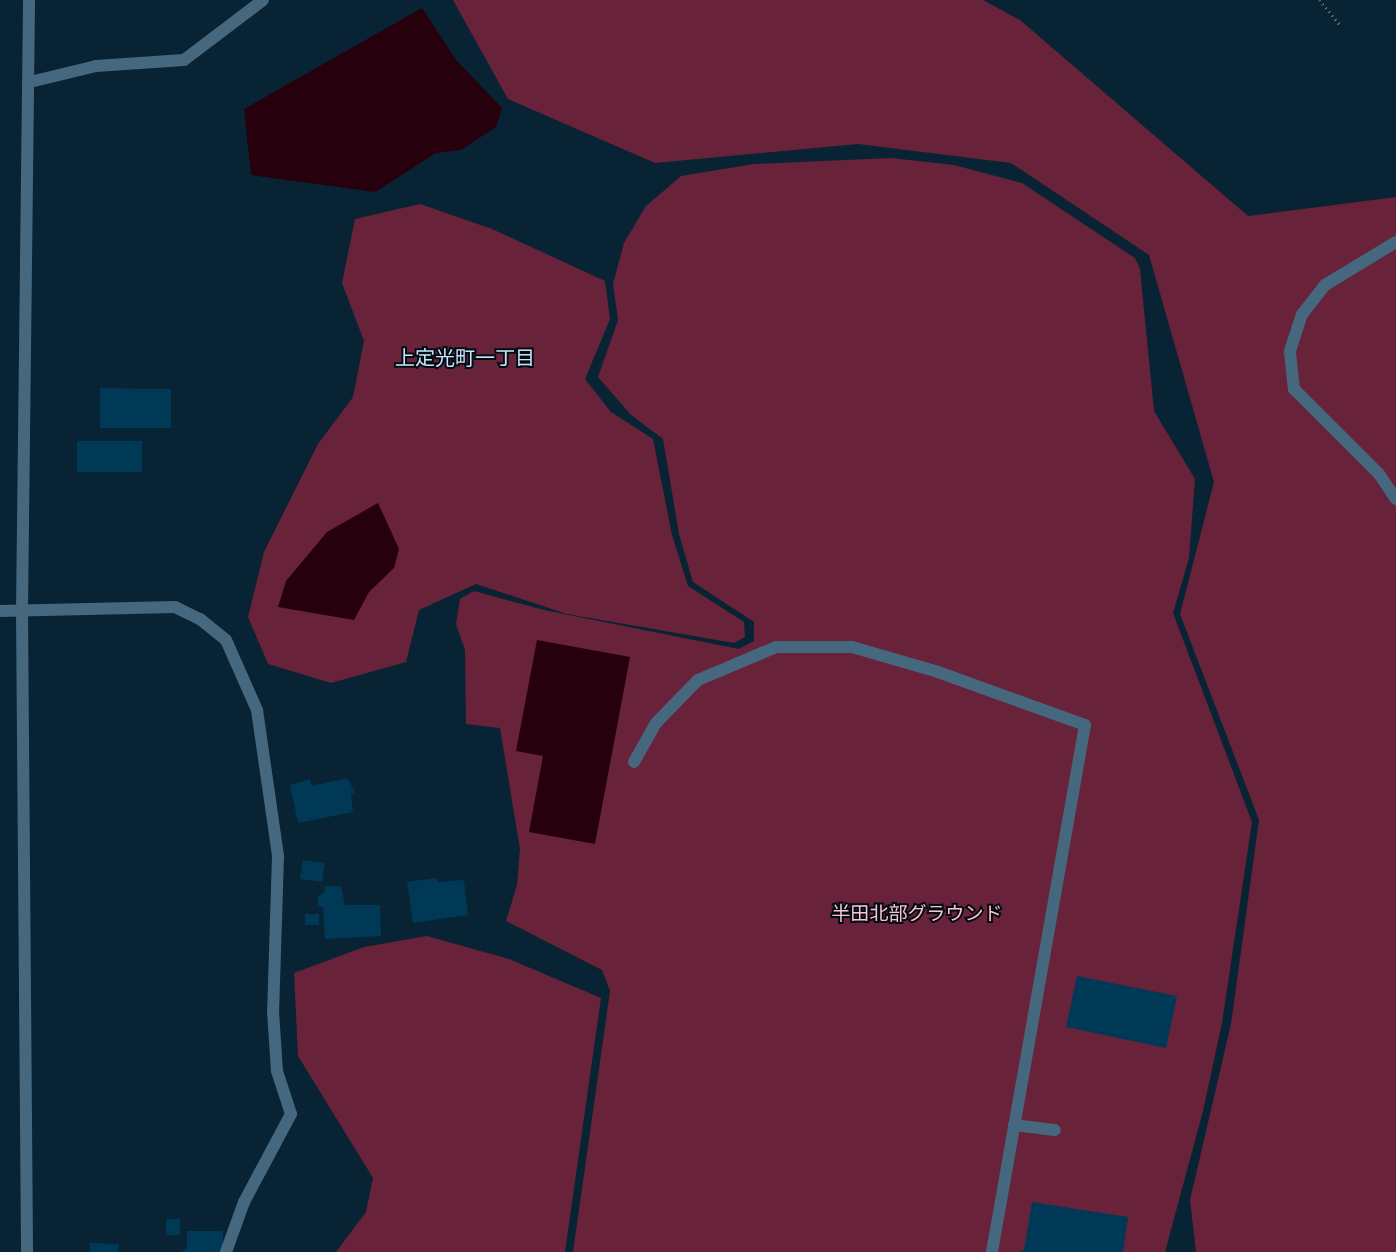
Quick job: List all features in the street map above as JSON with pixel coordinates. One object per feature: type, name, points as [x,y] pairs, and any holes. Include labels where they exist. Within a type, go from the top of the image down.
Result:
[{"type":"street","points":[[27,1252],[22,611],[30,82],[29,0]]},
{"type":"street","points":[[30,82],[96,66],[184,60],[263,0]]},
{"type":"street","points":[[1396,242],[1325,286],[1302,314],[1290,352],[1294,389],[1379,474],[1396,499]]},
{"type":"street","points":[[0,611],[175,607],[200,619],[226,640],[257,710],[278,856],[273,1011],[277,1071],[291,1114],[244,1202],[226,1252]]},
{"type":"street","points":[[634,762],[656,723],[698,680],[776,647],[852,647],[938,672],[1085,725],[992,1252]]},
{"type":"street","points":[[1014,1125],[1055,1130]]},
{"type":"path","points":[[1319,0],[1341,26]]},
{"type":"green space","points":[[453,0],[983,0],[1020,20],[1248,216],[1396,197],[1396,1252],[1196,1252],[1190,1200],[1231,1024],[1259,820],[1180,614],[1214,482],[1149,255],[1011,163],[858,144],[655,163],[508,99]]},
{"type":"green space","name":"半田北部グラウンド","points":[[891,158],[954,165],[1022,183],[1135,258],[1140,269],[1154,411],[1195,479],[1189,558],[1173,613],[1252,822],[1222,1023],[1203,1111],[1165,1252],[573,1252],[610,991],[602,970],[506,921],[517,885],[520,849],[500,728],[466,724],[465,650],[456,624],[460,599],[474,591],[544,610],[739,649],[754,641],[754,622],[693,582],[679,534],[663,439],[631,415],[598,377],[618,320],[613,284],[624,243],[646,206],[681,176],[754,164]]},
{"type":"green space","points":[[420,204],[492,229],[605,281],[610,319],[585,379],[611,412],[653,439],[672,535],[688,586],[744,622],[745,637],[734,643],[567,614],[476,584],[419,610],[406,662],[331,683],[268,664],[248,617],[264,552],[318,444],[353,397],[364,341],[342,283],[355,219]]},
{"type":"green space","points":[[427,936],[509,959],[601,998],[565,1252],[336,1252],[366,1212],[373,1178],[298,1056],[294,973],[364,947]]},
{"type":"shaded area","points":[[422,8],[457,61],[502,108],[496,127],[461,150],[436,153],[375,192],[251,175],[244,109]]},
{"type":"shaded area","points":[[378,503],[399,549],[394,568],[369,592],[354,620],[278,607],[286,581],[327,532]]},
{"type":"shaded area","points":[[537,640],[630,657],[595,844],[529,832],[543,756],[516,751]]},
{"type":"building","points":[[100,388],[171,389],[171,428],[100,428]]},
{"type":"building","points":[[77,441],[142,441],[142,472],[77,472]]},
{"type":"building","points":[[347,778],[355,792],[351,795],[353,812],[298,823],[290,785],[310,779],[312,786]]},
{"type":"building","points":[[303,860],[325,863],[322,882],[300,879]]},
{"type":"building","points":[[436,878],[438,882],[464,880],[468,915],[413,923],[407,882]]},
{"type":"building","points":[[324,886],[341,886],[345,905],[380,905],[381,936],[325,939],[323,907],[318,905],[318,896],[325,892]]},
{"type":"building","points":[[305,914],[319,914],[319,925],[305,925]]},
{"type":"building","points":[[1077,976],[1177,996],[1166,1048],[1066,1027]]},
{"type":"building","points":[[1032,1202],[1128,1217],[1123,1252],[1018,1252],[1024,1250]]},
{"type":"building","points":[[166,1219],[180,1219],[180,1235],[166,1235]]},
{"type":"building","points":[[187,1231],[223,1231],[223,1252],[181,1252],[187,1248]]},
{"type":"building","points":[[90,1243],[119,1244],[118,1252],[90,1252]]},
{"type":"district","name":"上定光町一丁目","points":[[465,357]]}]
